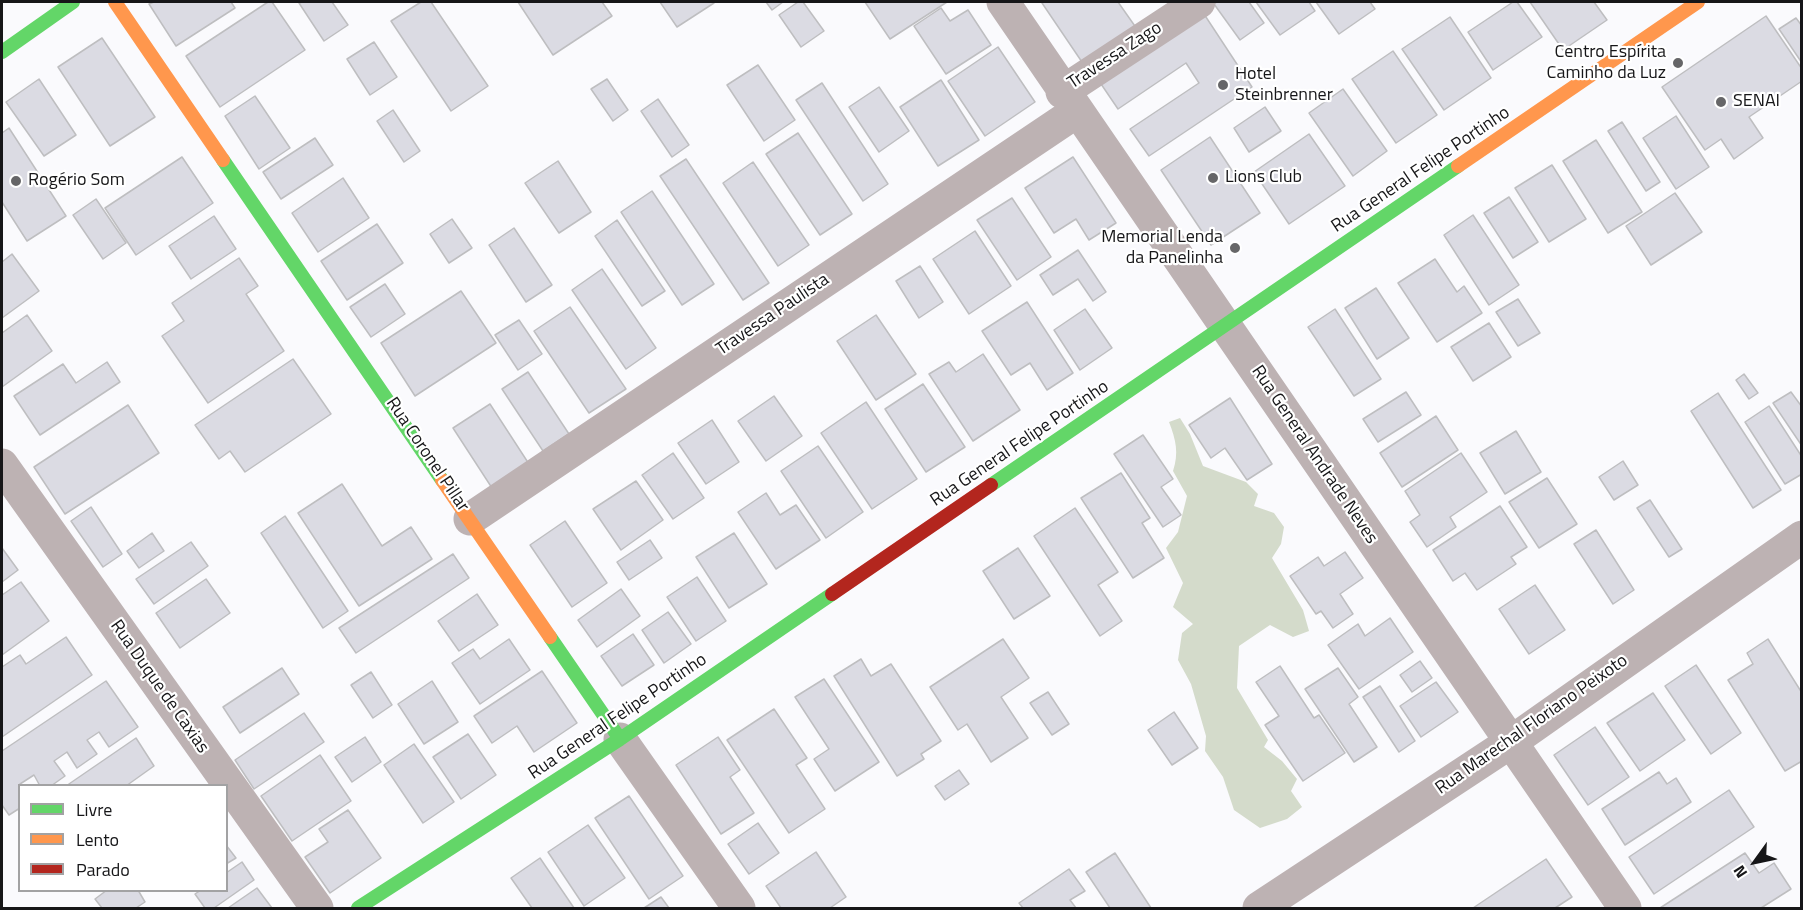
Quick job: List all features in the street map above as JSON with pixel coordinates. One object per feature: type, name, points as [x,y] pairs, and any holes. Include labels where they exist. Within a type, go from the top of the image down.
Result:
[{"type":"street","points":[[2,52],[73,2]]},
{"type":"street","name":"Rua Coronel Pillar","points":[[115,2],[739,909]]},
{"type":"street","name":"Rua General Andrade Neves","points":[[1003,2],[1069,102],[1227,325],[1625,909]]},
{"type":"street","name":"Travessa Zago","points":[[1069,102],[1198,2]]},
{"type":"street","name":"Rua General Felipe Portinho","points":[[358,909],[620,739],[1698,2]]},
{"type":"street","name":"Travessa Paulista","points":[[470,519],[1069,102]]},
{"type":"street","name":"Rua Duque de Caxias","points":[[2,465],[317,909]]},
{"type":"street","name":"Rua Marechal Floriano Peixoto","points":[[1259,909],[1511,742],[1802,537]]},
{"type":"green space","points":[[1180,418],[1190,434],[1203,466],[1246,482],[1258,494],[1254,506],[1274,513],[1284,527],[1281,544],[1272,558],[1303,610],[1309,631],[1293,637],[1270,625],[1239,646],[1237,688],[1268,740],[1264,747],[1282,761],[1297,779],[1291,791],[1302,807],[1287,819],[1260,828],[1234,810],[1223,777],[1205,751],[1206,736],[1191,684],[1178,660],[1182,633],[1193,624],[1173,607],[1183,583],[1166,548],[1178,532],[1187,496],[1173,471],[1176,446],[1169,422]]},
{"type":"building","points":[[154,2],[231,2],[235,8],[176,46],[149,4]]},
{"type":"building","points":[[268,2],[272,2],[305,50],[220,107],[186,56]]},
{"type":"building","points":[[332,2],[348,25],[324,41],[299,3]]},
{"type":"building","points":[[421,2],[431,2],[488,86],[451,111],[391,21]]},
{"type":"building","points":[[518,2],[602,2],[612,16],[553,55]]},
{"type":"building","points":[[660,2],[713,2],[714,3],[677,27]]},
{"type":"building","points":[[766,2],[783,2],[772,10]]},
{"type":"building","points":[[798,2],[803,2],[824,31],[801,47],[779,15]]},
{"type":"building","points":[[865,2],[947,2],[890,39]]},
{"type":"building","points":[[1118,2],[1137,29],[1084,65],[1042,3]]},
{"type":"building","points":[[1217,2],[1249,2],[1264,23],[1240,40],[1214,4]]},
{"type":"building","points":[[1256,2],[1309,2],[1315,11],[1280,35]]},
{"type":"building","points":[[1316,2],[1370,2],[1375,9],[1339,34]]},
{"type":"building","points":[[1513,2],[1517,2],[1542,37],[1493,70],[1468,32]]},
{"type":"building","points":[[1530,2],[1594,2],[1607,20],[1563,50]]},
{"type":"building","points":[[941,8],[950,21],[968,10],[991,45],[946,74],[914,26]]},
{"type":"building","name":"Hotel Steinbrenner","points":[[1202,11],[1252,87],[1149,156],[1130,129],[1199,83],[1186,63],[1118,109],[1099,81]]},
{"type":"building","name":"SENAI","points":[[1766,16],[1802,69],[1802,81],[1749,117],[1763,138],[1734,159],[1721,139],[1705,150],[1662,87]]},
{"type":"building","points":[[1450,17],[1491,78],[1444,110],[1402,49]]},
{"type":"building","points":[[1796,18],[1802,26],[1802,63],[1779,29]]},
{"type":"building","points":[[102,38],[155,117],[110,146],[58,67]]},
{"type":"building","points":[[374,42],[397,77],[370,95],[347,59]]},
{"type":"building","points":[[998,47],[1035,102],[985,136],[948,81]]},
{"type":"building","points":[[1393,51],[1437,115],[1396,143],[1352,79]]},
{"type":"building","points":[[758,65],[795,120],[764,141],[727,85]]},
{"type":"building","points":[[39,79],[76,135],[44,156],[6,102]]},
{"type":"building","points":[[607,79],[628,110],[613,121],[591,89]]},
{"type":"building","points":[[941,80],[979,140],[938,166],[900,107]]},
{"type":"building","points":[[822,83],[888,184],[863,201],[796,100]]},
{"type":"building","points":[[879,87],[909,131],[879,152],[849,107]]},
{"type":"building","points":[[1343,89],[1387,151],[1353,176],[1309,113]]},
{"type":"building","points":[[255,96],[290,148],[259,169],[225,116]]},
{"type":"building","points":[[658,99],[689,145],[672,157],[641,111]]},
{"type":"building","points":[[1265,107],[1281,131],[1249,152],[1234,128]]},
{"type":"building","points":[[393,110],[420,151],[404,162],[377,121]]},
{"type":"building","points":[[1676,116],[1709,167],[1676,189],[1643,138]]},
{"type":"building","points":[[1622,122],[1660,182],[1646,191],[1608,131]]},
{"type":"building","points":[[9,128],[66,216],[27,241],[2,202],[2,133]]},
{"type":"building","points":[[798,133],[852,214],[820,235],[766,154]]},
{"type":"building","points":[[1309,134],[1345,186],[1289,224],[1254,172]]},
{"type":"building","points":[[1210,137],[1260,213],[1211,245],[1161,170]]},
{"type":"building","points":[[315,138],[333,165],[281,199],[263,172]]},
{"type":"building","points":[[1596,140],[1642,212],[1608,233],[1563,161]]},
{"type":"building","points":[[182,157],[213,203],[136,255],[105,208]]},
{"type":"building","points":[[1073,157],[1116,223],[1089,240],[1076,219],[1054,233],[1025,188]]},
{"type":"building","points":[[686,159],[769,283],[743,300],[660,176]]},
{"type":"building","points":[[558,161],[591,212],[559,233],[525,183]]},
{"type":"building","points":[[753,162],[809,245],[778,266],[723,183]]},
{"type":"building","points":[[1552,165],[1586,219],[1549,242],[1515,188]]},
{"type":"building","points":[[343,178],[369,218],[318,252],[292,213]]},
{"type":"building","points":[[652,191],[714,284],[682,305],[621,212]]},
{"type":"building","points":[[1675,193],[1702,232],[1651,265],[1626,226]]},
{"type":"building","points":[[1509,197],[1538,242],[1513,258],[1484,213]]},
{"type":"building","points":[[1012,198],[1051,257],[1017,280],[977,220]]},
{"type":"building","points":[[96,199],[126,243],[103,259],[73,215]]},
{"type":"building","points":[[1473,215],[1519,285],[1489,305],[1444,235]]},
{"type":"building","points":[[214,216],[236,249],[191,279],[169,246]]},
{"type":"building","points":[[452,219],[472,248],[449,263],[430,234]]},
{"type":"building","points":[[617,220],[665,291],[642,306],[595,236]]},
{"type":"building","points":[[377,224],[403,263],[347,300],[321,261]]},
{"type":"building","points":[[514,228],[552,285],[526,302],[489,245]]},
{"type":"building","points":[[975,231],[1011,286],[969,314],[933,259]]},
{"type":"building","points":[[1078,250],[1106,292],[1093,301],[1078,279],[1053,295],[1040,275]]},
{"type":"building","points":[[12,254],[39,291],[2,318],[2,262]]},
{"type":"building","points":[[239,258],[258,286],[246,294],[284,351],[208,403],[162,336],[184,321],[172,303]]},
{"type":"building","points":[[1435,259],[1457,292],[1464,286],[1482,313],[1437,342],[1398,283]]},
{"type":"building","points":[[920,266],[943,302],[919,318],[896,281]]},
{"type":"building","points":[[602,269],[656,348],[626,369],[572,290]]},
{"type":"building","points":[[385,284],[405,314],[371,337],[350,307]]},
{"type":"building","points":[[1376,288],[1409,338],[1377,359],[1345,308]]},
{"type":"building","points":[[461,291],[496,343],[415,396],[381,343]]},
{"type":"building","points":[[1518,299],[1540,333],[1518,346],[1496,312]]},
{"type":"building","points":[[1027,302],[1073,373],[1047,390],[1030,363],[1011,375],[982,331]]},
{"type":"building","points":[[570,307],[626,389],[589,413],[534,331]]},
{"type":"building","points":[[1085,309],[1112,348],[1080,370],[1054,330]]},
{"type":"building","points":[[1335,309],[1381,379],[1354,396],[1308,327]]},
{"type":"building","points":[[27,315],[52,351],[2,387],[2,333]]},
{"type":"building","points":[[876,315],[916,374],[876,400],[837,341]]},
{"type":"building","points":[[519,320],[542,354],[518,370],[495,335]]},
{"type":"building","points":[[1489,323],[1511,357],[1473,381],[1451,347]]},
{"type":"building","points":[[983,354],[1020,410],[973,441],[929,374],[949,362],[956,372]]},
{"type":"building","points":[[293,359],[331,414],[245,472],[230,451],[219,459],[195,425]]},
{"type":"building","points":[[107,362],[120,382],[40,435],[14,396],[63,364],[76,383]]},
{"type":"building","points":[[528,372],[569,434],[543,451],[502,389]]},
{"type":"building","points":[[1744,374],[1758,393],[1749,399],[1736,380]]},
{"type":"building","points":[[923,384],[965,447],[926,472],[885,409]]},
{"type":"building","points":[[1406,392],[1421,415],[1378,442],[1363,419]]},
{"type":"building","points":[[1791,392],[1802,407],[1802,446],[1773,403]]},
{"type":"building","points":[[1718,393],[1781,490],[1753,508],[1691,411]]},
{"type":"building","points":[[774,396],[802,436],[766,461],[738,421]]},
{"type":"building","points":[[1230,398],[1272,464],[1247,480],[1225,448],[1211,458],[1189,425]]},
{"type":"building","points":[[866,402],[917,479],[872,509],[821,433]]},
{"type":"building","points":[[490,404],[529,464],[492,488],[453,428]]},
{"type":"building","points":[[128,405],[159,453],[65,514],[34,467]]},
{"type":"building","points":[[1769,406],[1802,457],[1802,474],[1785,484],[1745,422]]},
{"type":"building","points":[[1436,416],[1458,450],[1402,487],[1380,453]]},
{"type":"building","points":[[712,420],[739,462],[706,484],[678,443]]},
{"type":"building","points":[[1516,431],[1541,472],[1505,494],[1480,453]]},
{"type":"building","points":[[1143,435],[1173,479],[1161,487],[1181,515],[1163,527],[1114,454]]},
{"type":"building","points":[[818,446],[863,512],[826,538],[781,471]]},
{"type":"building","points":[[673,453],[704,498],[673,519],[642,475]]},
{"type":"building","points":[[1461,453],[1487,492],[1450,517],[1456,527],[1427,547],[1410,522],[1420,515],[1405,491]]},
{"type":"building","points":[[1623,461],[1638,485],[1614,500],[1599,477]]},
{"type":"building","points":[[1121,473],[1150,518],[1142,523],[1164,558],[1133,578],[1081,498]]},
{"type":"building","points":[[1547,478],[1577,524],[1539,548],[1509,502]]},
{"type":"building","points":[[636,481],[663,520],[621,550],[593,509]]},
{"type":"building","points":[[342,484],[382,546],[411,527],[432,559],[359,606],[298,513]]},
{"type":"building","points":[[766,493],[780,515],[796,505],[820,540],[776,569],[738,512]]},
{"type":"building","points":[[1650,500],[1682,549],[1669,557],[1637,508]]},
{"type":"building","points":[[1500,506],[1527,547],[1511,557],[1516,564],[1477,590],[1465,573],[1453,581],[1433,550]]},
{"type":"building","points":[[91,507],[122,554],[103,567],[71,521]]},
{"type":"building","points":[[1075,508],[1118,572],[1098,585],[1122,621],[1100,636],[1034,536]]},
{"type":"building","points":[[285,516],[348,611],[323,628],[261,533]]},
{"type":"building","points":[[565,521],[607,583],[572,607],[530,545]]},
{"type":"building","points":[[1596,530],[1634,590],[1613,604],[1574,544]]},
{"type":"building","points":[[152,533],[164,551],[139,568],[127,551]]},
{"type":"building","points":[[734,533],[767,584],[729,608],[696,557]]},
{"type":"building","points":[[650,540],[662,558],[629,580],[617,562]]},
{"type":"building","points":[[191,542],[208,566],[154,604],[136,579]]},
{"type":"building","points":[[2,548],[18,570],[2,582]]},
{"type":"building","points":[[1018,548],[1050,596],[1014,619],[983,571]]},
{"type":"building","points":[[1345,552],[1363,578],[1340,594],[1353,614],[1333,628],[1321,611],[1316,614],[1290,576],[1318,557],[1324,566]]},
{"type":"building","points":[[453,554],[469,578],[356,653],[339,628]]},
{"type":"building","points":[[697,577],[726,621],[696,641],[667,597]]},
{"type":"building","points":[[206,579],[230,613],[180,648],[156,613]]},
{"type":"building","points":[[21,582],[49,621],[2,655],[2,595]]},
{"type":"building","points":[[1535,585],[1565,630],[1529,654],[1499,609]]},
{"type":"building","points":[[621,589],[640,616],[597,647],[578,620]]},
{"type":"building","points":[[477,594],[498,625],[459,651],[438,621]]},
{"type":"building","points":[[668,612],[691,644],[664,663],[642,630]]},
{"type":"building","points":[[1390,618],[1413,652],[1359,689],[1328,645],[1358,624],[1365,636]]},
{"type":"building","points":[[633,634],[654,665],[622,686],[601,656]]},
{"type":"building","points":[[66,637],[92,675],[2,737],[2,667],[20,655],[26,664]]},
{"type":"building","points":[[509,639],[530,670],[480,704],[452,663],[473,649],[480,659]]},
{"type":"building","points":[[1003,639],[1029,678],[1001,697],[1028,738],[991,762],[967,724],[958,730],[930,687]]},
{"type":"building","points":[[1768,639],[1802,693],[1802,761],[1785,771],[1728,680],[1753,664],[1747,653]]},
{"type":"building","points":[[861,659],[871,676],[891,664],[941,741],[921,754],[924,759],[897,776],[834,676]]},
{"type":"building","points":[[1420,661],[1432,678],[1412,692],[1400,675]]},
{"type":"building","points":[[1696,665],[1741,733],[1711,754],[1665,686]]},
{"type":"building","points":[[1280,666],[1314,718],[1319,715],[1345,753],[1303,781],[1265,725],[1279,716],[1256,682]]},
{"type":"building","points":[[282,668],[299,694],[240,733],[223,707]]},
{"type":"building","points":[[1338,668],[1358,697],[1349,704],[1377,747],[1354,762],[1305,689]]},
{"type":"building","points":[[542,671],[577,723],[534,752],[517,726],[492,743],[474,716]]},
{"type":"building","points":[[371,672],[392,705],[373,718],[351,685]]},
{"type":"building","points":[[824,679],[879,762],[835,791],[814,759],[829,749],[795,697]]},
{"type":"building","points":[[106,681],[138,727],[109,747],[99,732],[87,740],[97,754],[77,768],[67,752],[54,761],[65,776],[54,784],[39,784],[34,775],[18,784],[18,809],[9,815],[2,805],[2,751]]},
{"type":"building","points":[[432,681],[458,722],[424,744],[398,704]]},
{"type":"building","points":[[1436,682],[1458,712],[1421,737],[1400,706]]},
{"type":"building","points":[[1380,686],[1415,741],[1399,752],[1363,697]]},
{"type":"building","points":[[1048,692],[1069,724],[1052,735],[1030,703]]},
{"type":"building","points":[[1653,693],[1685,740],[1640,771],[1607,723]]},
{"type":"building","points":[[774,709],[807,758],[796,765],[825,809],[789,833],[727,740]]},
{"type":"building","points":[[1174,712],[1198,748],[1172,765],[1148,730]]},
{"type":"building","points":[[304,713],[324,742],[254,789],[235,760]]},
{"type":"building","points":[[1595,727],[1629,777],[1588,805],[1554,755]]},
{"type":"building","points":[[468,734],[496,775],[461,799],[433,757]]},
{"type":"building","points":[[365,737],[381,762],[352,782],[335,757]]},
{"type":"building","points":[[718,737],[740,770],[730,777],[754,813],[721,834],[676,765]]},
{"type":"building","points":[[136,738],[154,766],[129,784],[69,784]]},
{"type":"building","points":[[414,744],[454,802],[423,823],[384,765]]},
{"type":"building","points":[[320,755],[351,801],[292,841],[261,796]]},
{"type":"building","points":[[959,770],[969,784],[945,800],[935,786]]},
{"type":"building","points":[[1659,772],[1667,784],[1676,778],[1691,802],[1625,845],[1602,809]]},
{"type":"building","points":[[1729,790],[1754,827],[1654,894],[1629,857]]},
{"type":"building","points":[[629,796],[683,876],[649,899],[595,818]]},
{"type":"building","points":[[348,810],[381,858],[330,893],[305,857],[328,842],[319,829]]},
{"type":"building","points":[[758,823],[779,853],[749,874],[728,844]]},
{"type":"building","points":[[588,825],[625,878],[584,906],[548,852]]},
{"type":"building","points":[[228,848],[236,858],[228,863]]},
{"type":"building","points":[[816,852],[846,897],[830,908],[781,908],[766,886]]},
{"type":"building","points":[[1115,853],[1151,908],[1110,908],[1086,872]]},
{"type":"building","points":[[1745,853],[1759,873],[1774,863],[1791,889],[1761,908],[1660,908]]},
{"type":"building","points":[[540,858],[574,908],[532,908],[511,878]]},
{"type":"building","points":[[1546,859],[1572,897],[1555,908],[1473,908]]},
{"type":"building","points":[[242,862],[254,880],[214,908],[205,908],[195,894],[198,892],[228,892],[228,872]]},
{"type":"building","points":[[1069,869],[1085,891],[1070,900],[1076,908],[1023,908],[1019,903]]},
{"type":"building","points":[[257,888],[272,908],[228,908]]},
{"type":"building","points":[[104,892],[139,892],[145,902],[136,908],[102,908],[95,899]]},
{"type":"building","points":[[661,897],[669,908],[644,908]]},
{"type":"traffic: fast","points":[[2,52],[73,2]]},
{"type":"traffic: fast","points":[[223,160],[442,480]]},
{"type":"traffic: fast","points":[[991,485],[1458,166]]},
{"type":"traffic: fast","points":[[358,908],[620,739],[832,594]]},
{"type":"traffic: fast","points":[[550,637],[620,739]]},
{"type":"traffic: slow","points":[[115,2],[223,160]]},
{"type":"traffic: slow","points":[[1458,166],[1698,2]]},
{"type":"traffic: slow","points":[[442,480],[550,637]]},
{"type":"traffic: jam","points":[[832,594],[991,485]]},
{"type":"place","name":"Centro Espírita Caminho da Luz","points":[[1678,63]]},
{"type":"place","name":"Hotel Steinbrenner","points":[[1223,85]]},
{"type":"place","name":"SENAI","points":[[1721,102]]},
{"type":"place","name":"Lions Club","points":[[1213,178]]},
{"type":"place","name":"Rogério Som","points":[[16,181]]},
{"type":"place","name":"Memorial Lenda da Panelinha","points":[[1235,248]]}]
